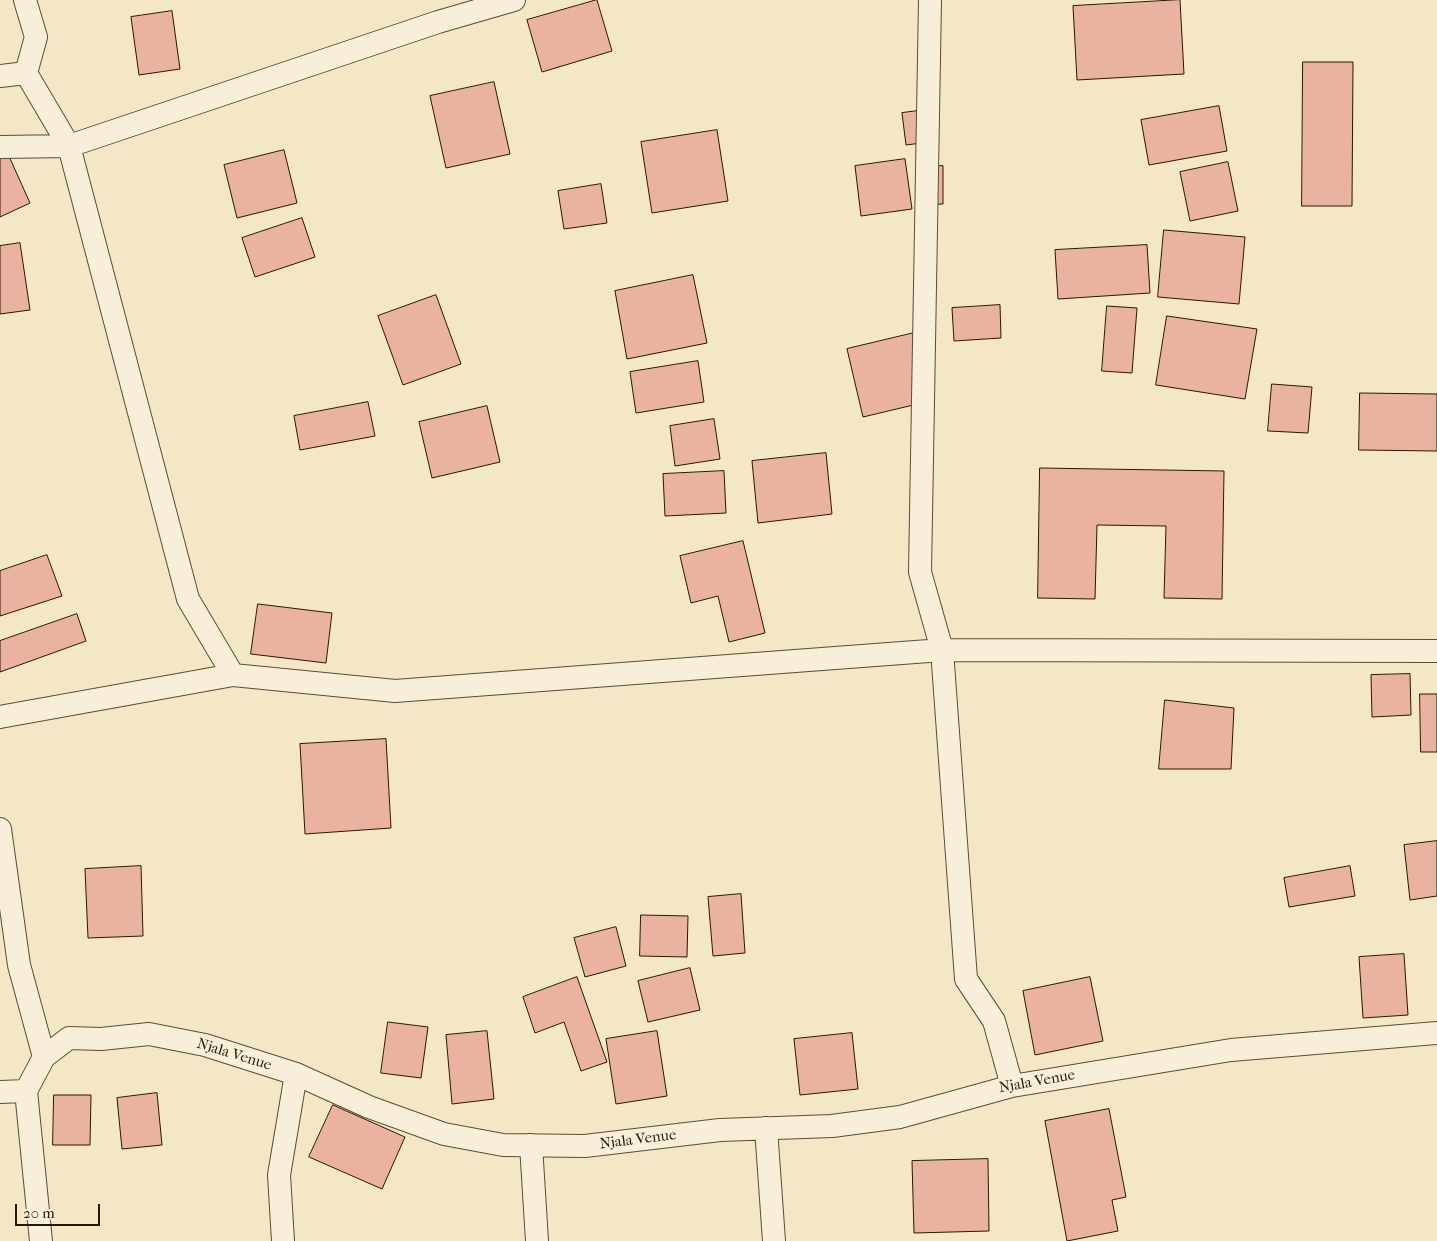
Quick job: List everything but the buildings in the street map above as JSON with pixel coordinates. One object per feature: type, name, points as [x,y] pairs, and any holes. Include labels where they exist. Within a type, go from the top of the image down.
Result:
[{"type":"street","points":[[25,0],[36,37],[26,73],[69,146],[188,599],[234,675]]},
{"type":"street","points":[[0,147],[69,146],[438,22],[514,0]]},
{"type":"street","points":[[930,0],[920,572],[942,650],[966,979],[994,1021],[1012,1086]]},
{"type":"street","points":[[0,76],[26,73]]},
{"type":"street","points":[[0,717],[234,675],[395,691],[942,650],[1437,651]]},
{"type":"street","points":[[0,829],[19,965],[44,1057]]},
{"type":"street","name":"Njala Venue","points":[[26,1091],[44,1057],[69,1038],[101,1039],[149,1034],[205,1045],[296,1074],[369,1107],[444,1134],[503,1145],[585,1146],[720,1130],[832,1126],[900,1117],[1012,1086],[1231,1050],[1437,1034]]},
{"type":"street","points":[[283,1241],[278,1175],[296,1074]]},
{"type":"street","points":[[0,1092],[26,1091],[41,1241]]},
{"type":"street","points":[[766,1128],[774,1241]]},
{"type":"street","points":[[532,1146],[537,1241]]}]
